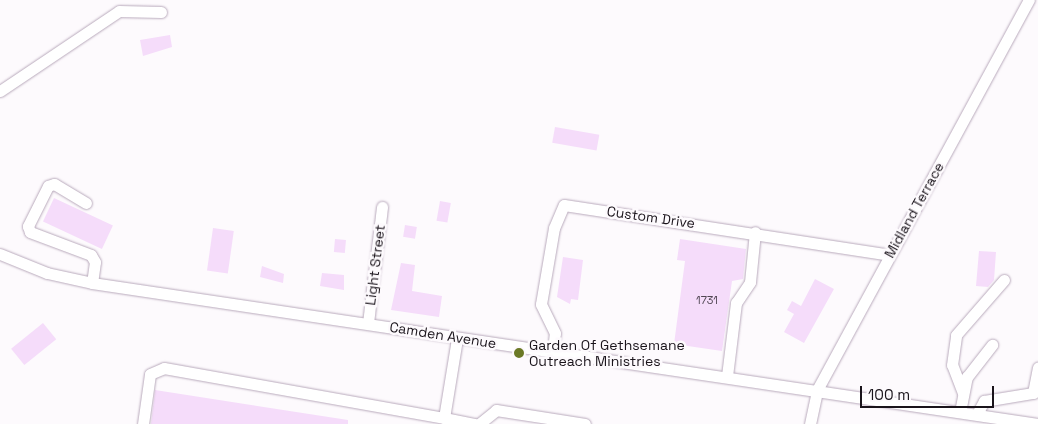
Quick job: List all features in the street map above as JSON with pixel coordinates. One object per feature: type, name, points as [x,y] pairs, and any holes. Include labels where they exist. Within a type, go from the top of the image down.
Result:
[{"type":"street","name":"Midland Terrace","points":[[810,424],[817,390],[1028,0]]},
{"type":"street","points":[[0,91],[119,11],[161,12]]},
{"type":"street","points":[[86,203],[54,184],[48,186],[28,226],[30,232],[91,255],[95,262],[92,283]]},
{"type":"street","name":"Custom Drive","points":[[553,351],[555,332],[541,304],[554,228],[564,205],[755,232],[889,255]]},
{"type":"street","name":"Light Street","points":[[368,323],[382,207]]},
{"type":"street","points":[[727,376],[736,303],[750,282],[755,232]]},
{"type":"street","name":"Camden Avenue","points":[[0,254],[47,274],[92,283],[368,323],[457,339],[727,376],[1038,424]]},
{"type":"street","points":[[963,394],[952,366],[956,335],[1004,280]]},
{"type":"street","points":[[444,418],[457,339]]},
{"type":"street","points":[[960,412],[967,377],[992,345]]},
{"type":"street","points":[[977,414],[984,401],[1033,393],[1038,367]]},
{"type":"street","points":[[143,424],[150,374],[164,368],[478,424],[496,410],[585,424]]},
{"type":"building","points":[[170,35],[172,47],[143,56],[140,40]]},
{"type":"building","points":[[555,127],[599,135],[597,151],[552,143]]},
{"type":"building","points":[[54,198],[113,225],[102,249],[43,222]]},
{"type":"building","points":[[440,201],[451,203],[447,223],[437,221]]},
{"type":"building","points":[[405,225],[417,227],[415,239],[403,237]]},
{"type":"building","points":[[213,228],[234,231],[228,274],[207,271]]},
{"type":"building","points":[[335,239],[346,240],[345,253],[334,252]]},
{"type":"building","points":[[680,239],[746,249],[743,279],[732,281],[722,351],[674,344],[685,261],[677,260]]},
{"type":"building","points":[[979,251],[996,252],[994,280],[988,287],[976,286]]},
{"type":"building","points":[[563,257],[583,260],[578,300],[571,299],[570,304],[557,297]]},
{"type":"building","points":[[401,263],[415,265],[412,291],[442,296],[439,317],[391,310]]},
{"type":"building","points":[[262,266],[284,274],[283,283],[260,277]]},
{"type":"building","points":[[322,273],[344,275],[344,290],[320,286]]},
{"type":"building","points":[[815,279],[834,289],[804,343],[784,332],[794,314],[787,310],[792,301],[801,306]]},
{"type":"building","points":[[43,323],[56,339],[24,365],[11,349]]},
{"type":"building","points":[[155,390],[348,420],[348,424],[151,424]]},
{"type":"place","name":"Garden Of Gethsemane Outreach Ministries","points":[[519,353]]}]
